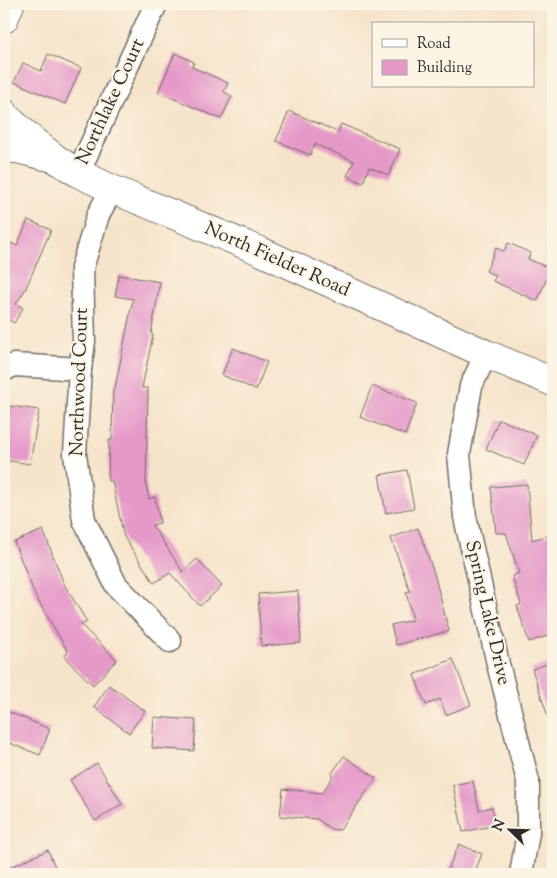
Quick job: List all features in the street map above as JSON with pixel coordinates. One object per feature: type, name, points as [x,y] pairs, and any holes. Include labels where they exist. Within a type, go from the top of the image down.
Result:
[{"type":"main road","points":[[4,19],[10,4]]},
{"type":"main road","points":[[4,113],[32,140],[67,166]]},
{"type":"main road","name":"North Fielder Road","points":[[4,132],[112,189],[260,251],[486,354],[553,382]]},
{"type":"main road","points":[[4,149],[17,149],[67,166]]},
{"type":"street","name":"Northlake Court","points":[[67,166],[156,4]]},
{"type":"street","name":"Northwood Court","points":[[112,189],[98,215],[82,268],[84,342],[80,369],[75,454],[84,520],[116,585],[170,640]]},
{"type":"street","name":"Spring Lake Drive","points":[[486,354],[471,386],[459,454],[465,517],[498,664],[528,781],[528,834],[521,874]]},
{"type":"street","points":[[4,370],[14,364],[80,369]]},
{"type":"building","points":[[175,53],[194,62],[192,67],[228,83],[224,92],[232,96],[221,119],[158,92]]},
{"type":"building","points":[[48,54],[81,68],[65,104],[14,82],[23,63],[41,71]]},
{"type":"building","points":[[289,111],[338,132],[341,124],[400,149],[389,175],[369,167],[363,183],[347,176],[354,161],[315,144],[310,155],[276,141]]},
{"type":"building","points":[[28,220],[51,230],[25,290],[16,304],[23,308],[14,323],[6,318],[4,322],[4,240],[17,246]]},
{"type":"building","points":[[508,243],[531,253],[528,259],[551,269],[537,301],[493,281],[496,276],[486,271],[496,248],[504,251]]},
{"type":"building","points":[[119,275],[160,282],[151,334],[153,335],[142,388],[148,388],[146,485],[149,499],[155,497],[160,523],[152,525],[183,572],[197,559],[222,586],[200,606],[170,573],[154,583],[124,537],[112,481],[108,481],[109,440],[112,440],[113,388],[115,388],[133,299],[115,296]]},
{"type":"building","points":[[233,348],[267,362],[256,390],[222,375]]},
{"type":"building","points":[[372,386],[417,403],[405,435],[360,417]]},
{"type":"building","points":[[10,406],[39,410],[30,464],[4,460],[4,442]]},
{"type":"building","points":[[499,419],[537,435],[524,465],[486,449]]},
{"type":"building","points":[[407,470],[414,508],[386,513],[379,475]]},
{"type":"building","points":[[527,484],[532,540],[553,534],[553,634],[529,642],[517,606],[521,604],[512,576],[519,573],[506,533],[496,533],[491,487]]},
{"type":"building","points":[[418,528],[434,573],[449,631],[396,645],[391,625],[413,620],[406,592],[410,591],[391,538]]},
{"type":"building","points":[[43,530],[64,584],[87,622],[81,625],[117,660],[93,685],[64,657],[68,652],[35,595],[14,542]]},
{"type":"building","points":[[298,591],[301,643],[261,646],[258,594]]},
{"type":"building","points":[[453,659],[471,705],[446,715],[440,699],[426,705],[414,675]]},
{"type":"building","points":[[553,662],[553,725],[551,726],[532,669]]},
{"type":"building","points":[[109,685],[145,711],[129,733],[94,707]]},
{"type":"building","points":[[4,710],[50,729],[40,755],[4,741]]},
{"type":"building","points":[[154,717],[196,720],[194,751],[152,748]]},
{"type":"building","points":[[344,756],[376,778],[340,830],[331,829],[317,819],[280,816],[283,789],[322,793],[332,778],[332,773]]},
{"type":"building","points":[[97,763],[122,804],[95,821],[70,780]]},
{"type":"building","points":[[473,781],[479,810],[492,807],[496,825],[463,832],[453,785]]},
{"type":"building","points":[[459,844],[482,854],[474,874],[446,874]]},
{"type":"building","points":[[48,850],[58,874],[4,874],[4,870]]}]
